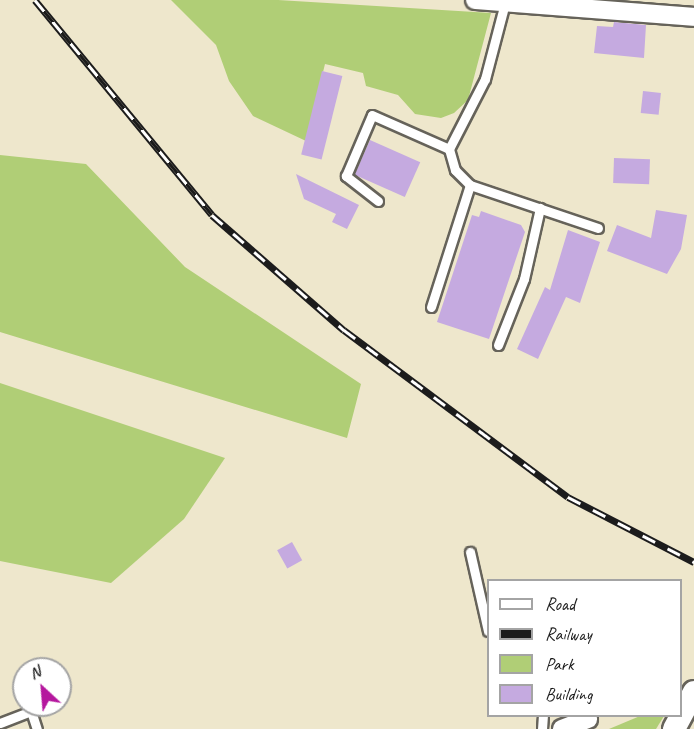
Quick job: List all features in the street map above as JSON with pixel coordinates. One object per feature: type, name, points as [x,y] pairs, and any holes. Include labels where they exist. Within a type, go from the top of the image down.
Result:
[{"type":"street","points":[[475,0],[506,3],[621,5],[694,17]]},
{"type":"street","points":[[682,714],[694,692]]},
{"type":"street","points":[[562,729],[588,719]]},
{"type":"lane","points":[[506,3],[485,79],[449,149],[455,170],[470,185],[598,228]]},
{"type":"lane","points":[[378,201],[346,176],[372,115],[449,149]]},
{"type":"lane","points":[[430,307],[470,185]]},
{"type":"lane","points":[[498,345],[524,279],[540,208]]},
{"type":"lane","points":[[470,552],[487,623]]},
{"type":"lane","points":[[0,723],[31,711],[37,729]]},
{"type":"green space","points":[[171,0],[278,0],[491,13],[468,100],[454,113],[441,118],[415,114],[398,95],[366,86],[363,73],[325,64],[306,141],[253,116],[229,81],[216,45]]},
{"type":"green space","points":[[0,155],[86,164],[185,267],[361,384],[347,438],[0,332]]},
{"type":"green space","points":[[0,383],[225,458],[184,519],[111,583],[0,561]]},
{"type":"green space","points":[[638,717],[663,717],[656,729],[609,729]]},
{"type":"building","points":[[614,22],[646,25],[644,58],[594,53],[597,26],[613,27]]},
{"type":"building","points":[[322,71],[342,76],[322,160],[301,154]]},
{"type":"building","points":[[643,91],[661,93],[659,115],[641,113]]},
{"type":"building","points":[[370,140],[420,162],[405,197],[355,175]]},
{"type":"building","points":[[614,158],[650,159],[649,184],[613,183]]},
{"type":"building","points":[[296,174],[359,205],[347,229],[332,222],[336,214],[304,199]]},
{"type":"building","points":[[656,210],[687,215],[681,249],[667,274],[607,251],[617,225],[651,238]]},
{"type":"building","points":[[481,211],[521,225],[525,232],[489,339],[437,322],[472,215],[479,217]]},
{"type":"building","points":[[568,230],[600,242],[580,303],[566,297],[538,359],[517,349],[545,287],[550,290]]},
{"type":"building","points":[[292,542],[302,560],[287,569],[277,550]]},
{"type":"railway","points":[[35,0],[212,215],[344,330],[568,497],[694,562]]}]
